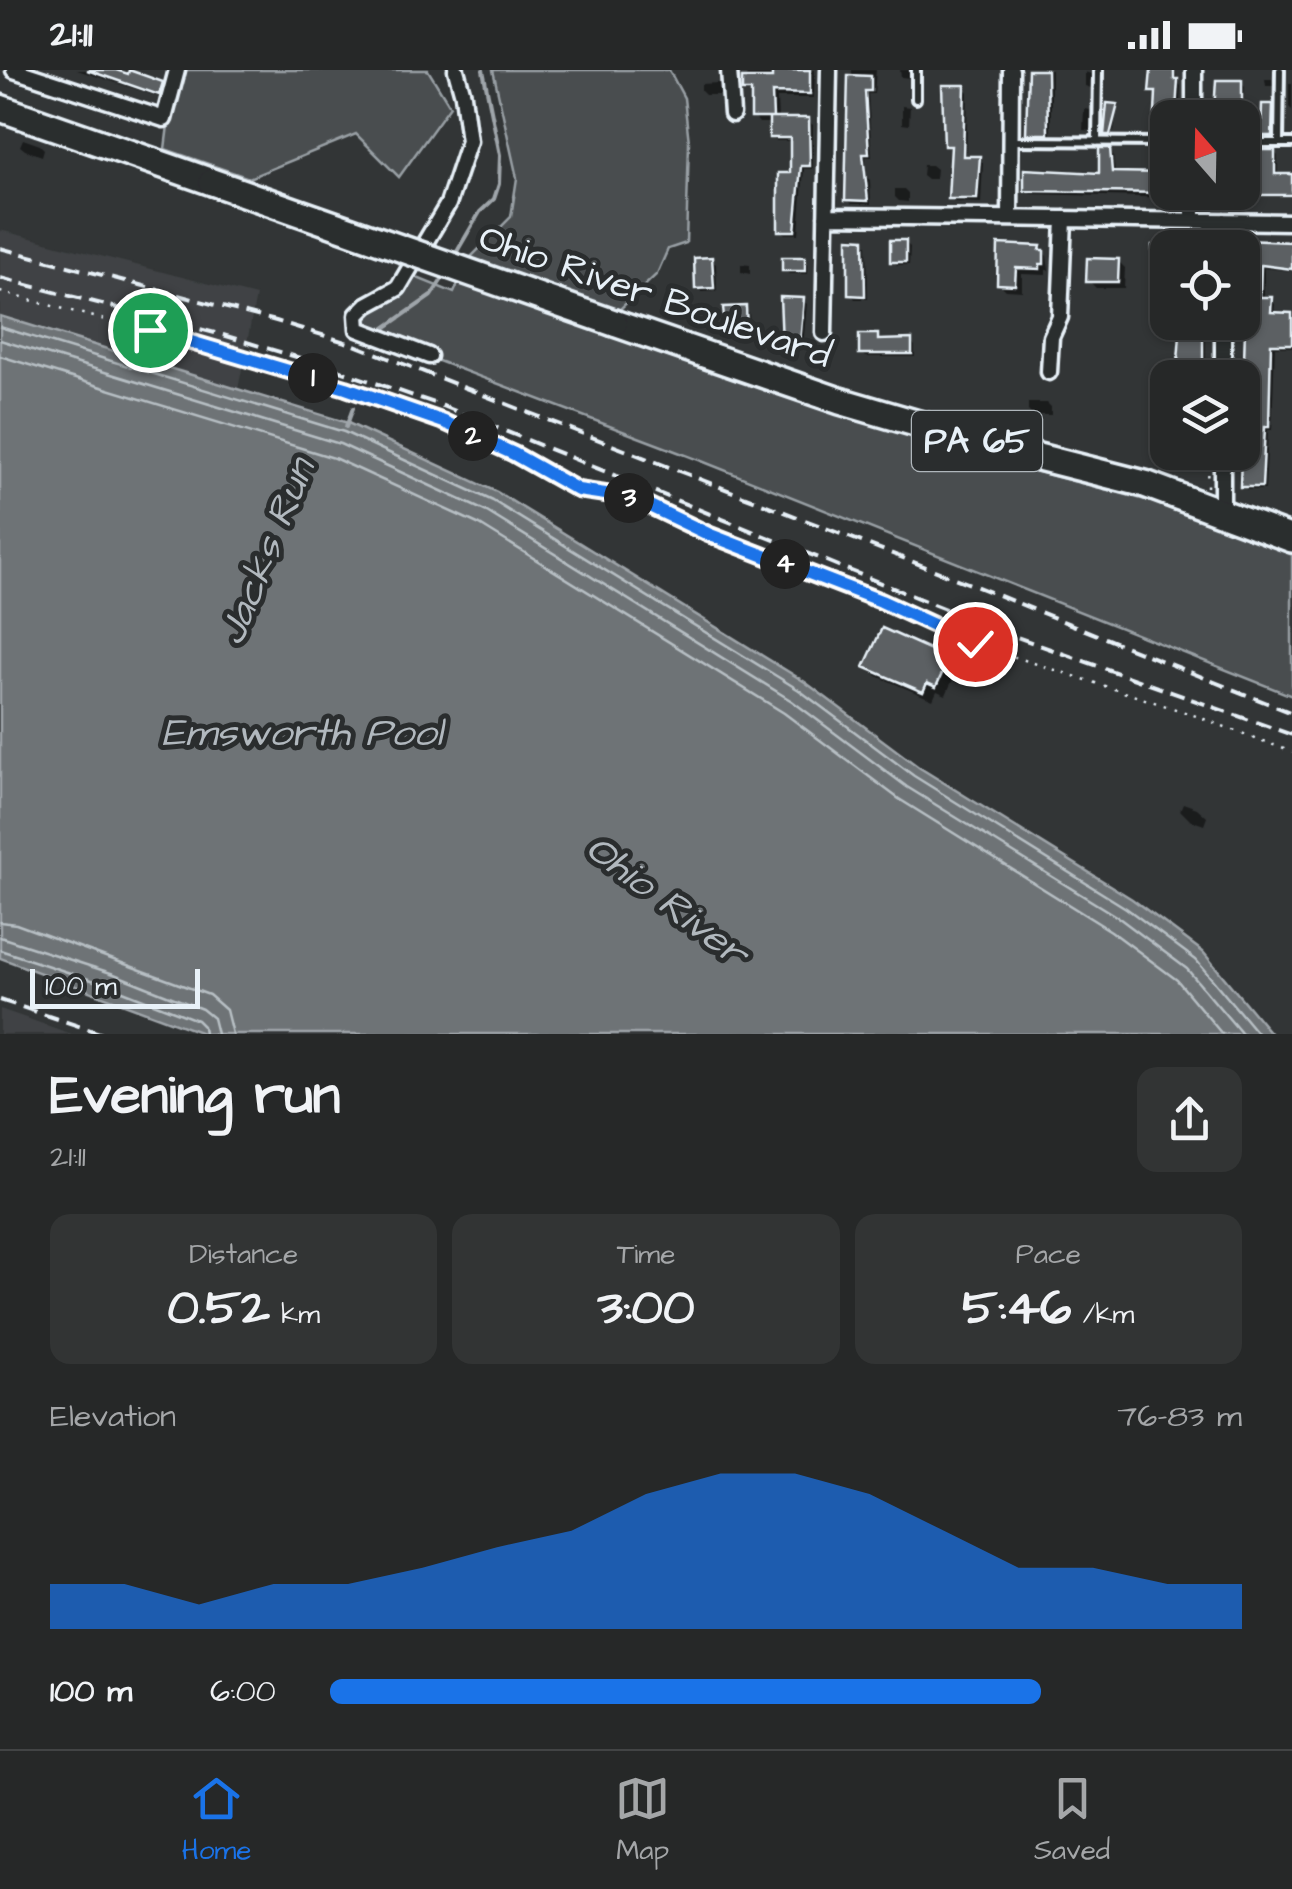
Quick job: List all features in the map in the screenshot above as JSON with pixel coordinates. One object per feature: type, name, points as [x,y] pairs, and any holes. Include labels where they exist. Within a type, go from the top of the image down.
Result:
[{"type":"highway","name":"Ohio River Boulevard","points":[[0,108],[840,401],[1145,484],[1292,538]]},
{"type":"street","points":[[14,70],[164,119],[177,70]]},
{"type":"street","points":[[429,356],[369,336],[358,329],[358,315],[366,305],[398,288],[448,204],[469,141],[456,70]]},
{"type":"street","points":[[730,70],[732,114]]},
{"type":"street","points":[[824,332],[830,70]]},
{"type":"street","points":[[1010,70],[1010,218]]},
{"type":"street","points":[[1194,70],[1194,100]]},
{"type":"street","points":[[1193,210],[1193,221]]},
{"type":"street","points":[[826,216],[1292,222]]},
{"type":"street","points":[[1050,372],[1051,336],[1060,317],[1064,219]]},
{"type":"street","points":[[1224,221],[1224,230]]},
{"type":"street","points":[[1222,470],[1222,510]]},
{"type":"lane","points":[[916,70],[916,99]]},
{"type":"lane","points":[[1097,142],[1098,70]]},
{"type":"lane","points":[[1279,143],[1280,70]]},
{"type":"lane","points":[[1010,141],[1150,142]]},
{"type":"lane","points":[[1260,142],[1292,143]]},
{"type":"path","points":[[0,292],[252,359],[444,422],[514,454],[578,490],[633,498],[708,534],[881,601],[975,644],[1188,713],[1292,752]]},
{"type":"shaded area","points":[[175,70],[428,70],[450,106],[399,177],[356,134],[249,178],[165,149]]},
{"type":"shaded area","points":[[493,70],[669,70],[684,98],[689,142],[686,243],[668,249],[657,274],[619,310],[609,336],[920,437],[1196,515],[1292,555],[1292,696],[699,460],[433,359],[435,350],[365,326],[364,317],[371,310],[407,290],[410,275],[454,293],[469,259],[511,217],[517,178]]},
{"type":"shaded area","points":[[0,230],[256,296],[238,390],[0,316]]},
{"type":"shaded area","points":[[0,1009],[72,1034],[0,1034]]},
{"type":"water","name":"Emsworth Pool","points":[[0,316],[348,423],[497,492],[805,682],[920,768],[1132,899],[1203,952],[1271,1034],[205,1034],[0,958]]},
{"type":"building","points":[[87,70],[128,74],[129,70],[163,82],[159,95]]},
{"type":"building","points":[[772,70],[810,70],[810,94],[772,93],[773,118],[751,118],[751,91],[742,91],[742,78],[772,78]]},
{"type":"building","points":[[1028,70],[1047,70],[1048,134],[1026,134]]},
{"type":"building","points":[[1151,70],[1174,70],[1174,79],[1178,79],[1177,100],[1156,100],[1156,92],[1149,92]]},
{"type":"building","points":[[848,75],[871,76],[871,91],[865,91],[869,154],[863,154],[868,201],[845,200]]},
{"type":"building","points":[[1216,80],[1242,80],[1242,100],[1215,100]]},
{"type":"building","points":[[942,85],[965,85],[963,156],[980,156],[977,199],[948,199],[951,146],[944,146]]},
{"type":"building","points":[[1107,103],[1118,104],[1110,135],[1104,135]]},
{"type":"building","points":[[1262,104],[1273,104],[1272,136],[1261,136]]},
{"type":"building","points":[[769,118],[809,118],[810,166],[801,166],[795,231],[778,231],[778,173],[790,173],[790,138],[769,138]]},
{"type":"building","points":[[1099,148],[1110,148],[1112,172],[1150,173],[1150,193],[1024,191],[1024,169],[1099,173]]},
{"type":"building","points":[[1260,150],[1275,150],[1275,174],[1292,174],[1292,195],[1260,195]]},
{"type":"building","points":[[848,238],[864,239],[865,296],[848,295]]},
{"type":"building","points":[[890,240],[906,240],[906,262],[890,262]]},
{"type":"building","points":[[1260,241],[1292,242],[1292,269],[1261,265],[1260,297]]},
{"type":"building","points":[[998,244],[1041,246],[1044,264],[1040,264],[1040,269],[1016,268],[1015,285],[997,284]]},
{"type":"building","points":[[712,257],[714,288],[695,289],[694,258]]},
{"type":"building","points":[[782,257],[805,257],[805,271],[782,271]]},
{"type":"building","points":[[1087,258],[1119,259],[1118,282],[1086,282]]},
{"type":"building","points":[[780,297],[804,298],[800,343],[782,343]]},
{"type":"building","points":[[1260,297],[1272,297],[1271,312],[1292,313],[1292,344],[1271,344],[1269,427],[1265,427],[1262,487],[1240,487],[1241,470],[1260,470],[1260,360],[1244,360],[1245,340],[1260,340]]},
{"type":"building","points":[[746,306],[747,328],[725,329],[723,307]]},
{"type":"building","points":[[859,334],[878,334],[878,340],[912,339],[912,354],[859,354]]},
{"type":"building","points":[[1180,340],[1203,340],[1203,360],[1178,360]]},
{"type":"building","points":[[882,628],[949,658],[936,687],[927,683],[923,692],[864,667]]},
{"type":"waterway","name":"Jacks Run","points":[[455,255],[480,212],[494,199],[499,184],[500,155],[483,70]]},
{"type":"waterway","name":"Jacks Run","points":[[382,330],[431,296],[447,272]]},
{"type":"waterway","name":"Jacks Run","points":[[346,427],[353,408]]},
{"type":"railway","points":[[0,248],[352,344],[1292,713]]},
{"type":"railway","points":[[0,278],[223,335],[443,406],[997,630],[1292,735]]},
{"type":"railway","points":[[0,1000],[103,1034]]},
{"type":"route","points":[[150,330],[346,388],[444,422],[538,466],[578,490],[633,498],[708,534],[881,601],[975,644]]},
{"type":"water label","name":"Ohio River","points":[[666,901]]}]
